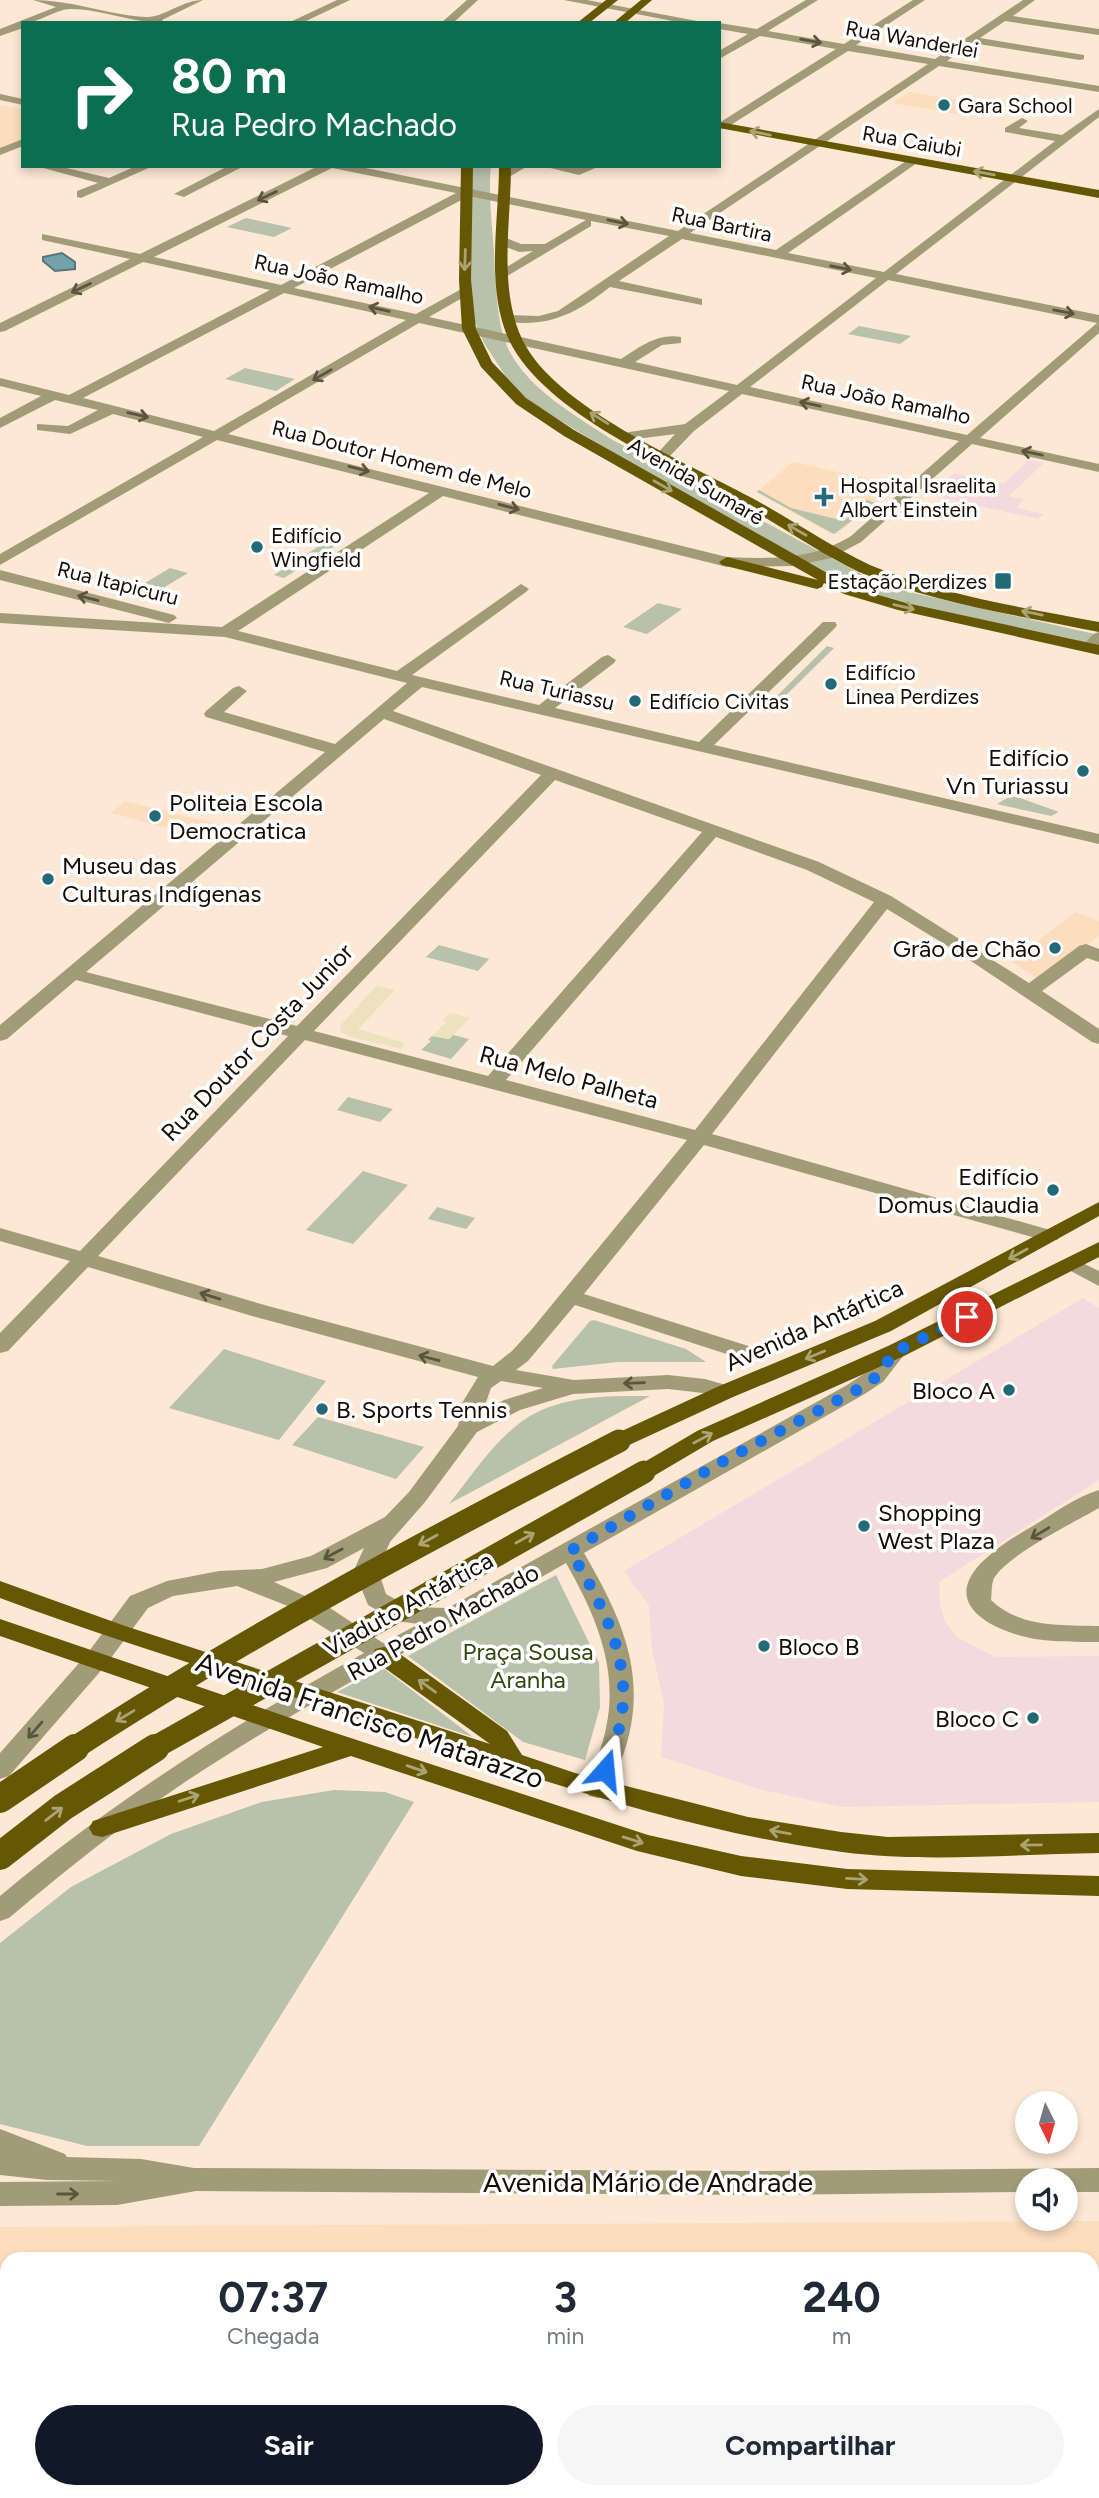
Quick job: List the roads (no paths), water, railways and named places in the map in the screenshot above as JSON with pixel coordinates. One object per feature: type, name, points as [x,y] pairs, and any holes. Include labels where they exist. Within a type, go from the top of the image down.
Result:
[{"type":"main road","points":[[620,21],[647,0]]},
{"type":"main road","points":[[585,21],[609,3]]},
{"type":"main road","name":"Rua Caiubi","points":[[721,125],[1099,194]]},
{"type":"main road","name":"Avenida Sumaré","points":[[467,168],[465,291],[469,329],[486,364],[528,405],[569,433],[849,592],[903,607],[1096,645]]},
{"type":"main road","name":"Avenida Sumaré","points":[[505,171],[502,241],[509,318],[516,339],[528,359],[561,391],[629,436],[864,568],[908,585],[1099,627]]},
{"type":"main road","points":[[727,562],[849,592]]},
{"type":"main road","name":"Avenida Antártica","points":[[619,1441],[725,1392],[883,1326],[1099,1208]]},
{"type":"main road","points":[[896,1351],[1099,1248]]},
{"type":"main road","name":"Viaduto Antártica","points":[[0,1856],[62,1807],[162,1743],[705,1436],[896,1351]]},
{"type":"main road","name":"Viaduto Antártica","points":[[0,1799],[111,1724],[325,1596],[619,1441]]},
{"type":"main road","name":"Avenida Francisco Matarazzo","points":[[0,1589],[116,1632],[598,1789],[748,1826],[888,1847],[1099,1843]]},
{"type":"main road","name":"Avenida Francisco Matarazzo","points":[[0,1627],[270,1720],[634,1840],[741,1866],[847,1879],[1099,1886]]},
{"type":"main road","points":[[384,1655],[498,1737],[513,1762]]},
{"type":"main road","points":[[102,1828],[352,1747]]},
{"type":"street","points":[[38,0],[148,21]]},
{"type":"street","points":[[29,21],[81,0]]},
{"type":"street","points":[[155,21],[198,0]]},
{"type":"street","points":[[298,21],[345,0]]},
{"type":"street","points":[[448,21],[473,0]]},
{"type":"street","points":[[569,0],[609,3],[633,11],[690,21]]},
{"type":"street","points":[[721,55],[813,0]]},
{"type":"street","points":[[721,125],[920,0]]},
{"type":"street","points":[[509,318],[541,321],[567,313],[1030,0]]},
{"type":"street","points":[[1003,18],[1099,32]]},
{"type":"street","points":[[0,33],[21,24]]},
{"type":"street","name":"Rua Wanderlei","points":[[721,26],[1099,89]]},
{"type":"street","points":[[1047,52],[1079,29]]},
{"type":"street","points":[[970,40],[1047,52],[1085,54],[1069,65]]},
{"type":"street","points":[[1048,81],[1058,73]]},
{"type":"street","points":[[0,97],[21,102]]},
{"type":"street","points":[[663,455],[689,428],[1099,113]]},
{"type":"street","points":[[1022,121],[1009,130],[1065,139]]},
{"type":"street","points":[[4,156],[21,143]]},
{"type":"street","points":[[777,255],[913,160]]},
{"type":"street","points":[[50,168],[110,182]]},
{"type":"street","points":[[81,194],[142,168]]},
{"type":"street","points":[[180,194],[234,168]]},
{"type":"street","points":[[0,328],[324,168]]},
{"type":"street","name":"Rua Bartira","points":[[347,168],[1099,319]]},
{"type":"street","points":[[558,168],[579,172],[589,168]]},
{"type":"street","points":[[71,399],[466,192]]},
{"type":"street","points":[[422,216],[467,215]]},
{"type":"street","points":[[504,274],[587,223]]},
{"type":"street","name":"Rua João Ramalho","points":[[46,237],[1099,468]]},
{"type":"street","points":[[502,241],[519,248],[549,246]]},
{"type":"street","points":[[608,283],[697,302]]},
{"type":"street","points":[[0,560],[465,291]]},
{"type":"street","points":[[516,339],[537,335],[564,319],[567,313]]},
{"type":"street","name":"Rua Doutor Homem de Melo","points":[[0,382],[727,562],[796,563],[833,551],[856,539],[1099,326]]},
{"type":"street","points":[[624,363],[659,341],[676,340]]},
{"type":"street","points":[[0,424],[54,395]]},
{"type":"street","points":[[42,427],[70,430],[112,409]]},
{"type":"street","points":[[629,436],[689,428]]},
{"type":"street","points":[[225,632],[443,490]]},
{"type":"street","name":"Rua Itapicuru","points":[[0,575],[225,632]]},
{"type":"street","points":[[398,677],[521,589]]},
{"type":"street","points":[[100,623],[117,605]]},
{"type":"street","name":"Rua Turiassu","points":[[0,618],[225,632],[398,677],[1099,839]]},
{"type":"street","points":[[702,748],[829,625]]},
{"type":"street","points":[[542,710],[608,660]]},
{"type":"street","points":[[0,1035],[419,681]]},
{"type":"street","points":[[239,691],[212,713],[249,723],[258,729],[338,750]]},
{"type":"street","points":[[382,713],[813,866],[885,900],[966,949],[1099,1038]]},
{"type":"street","name":"Rua Doutor Costa Junior","points":[[0,1346],[552,774]]},
{"type":"street","points":[[492,1084],[714,830]]},
{"type":"street","points":[[453,1616],[405,1615],[376,1599],[366,1570],[379,1540],[417,1497],[469,1427],[477,1393],[482,1384],[520,1356],[699,1137],[885,900]]},
{"type":"street","points":[[1029,992],[1086,950],[1099,956]]},
{"type":"street","name":"Rua Melo Palheta","points":[[73,974],[699,1137],[1050,1236]]},
{"type":"street","points":[[0,1234],[468,1368],[574,1387]]},
{"type":"street","points":[[1072,1264],[1099,1280]]},
{"type":"street","points":[[569,1296],[753,1355]]},
{"type":"street","name":"Rua Pedro Machado","points":[[0,1911],[102,1828],[204,1758],[720,1463],[855,1391],[876,1377],[896,1351]]},
{"type":"street","points":[[469,1427],[519,1402],[574,1387],[668,1382],[705,1386],[725,1392]]},
{"type":"street","points":[[1099,1498],[1012,1550],[992,1567],[981,1580],[979,1602],[989,1614],[1017,1625],[1048,1633],[1099,1634]]},
{"type":"street","points":[[0,1770],[96,1660],[139,1602],[167,1589],[219,1579],[262,1577],[319,1562],[393,1522]]},
{"type":"street","points":[[570,1551],[597,1595],[612,1628],[622,1677],[619,1729],[598,1789]]},
{"type":"street","points":[[219,1579],[275,1590],[298,1600],[384,1655]]},
{"type":"street","points":[[0,2141],[77,2170]]},
{"type":"street","name":"Avenida Mário de Andrade","points":[[0,2164],[77,2170],[127,2169],[166,2172],[196,2179]]},
{"type":"street","name":"Avenida Mário de Andrade","points":[[0,2194],[117,2193],[196,2179],[747,2183],[1099,2180]]},
{"type":"water","points":[[62,253],[75,262],[75,269],[55,271],[43,261],[43,257]]},
{"type":"place","name":"Gara School","points":[[944,105]]},
{"type":"place","name":"Hospital Israelita Albert Einstein","points":[[824,497]]},
{"type":"place","name":"Edifício Wingfield","points":[[257,547]]},
{"type":"place","name":"Estação Perdizes","points":[[1003,581]]},
{"type":"place","name":"Edifício Linea Perdizes","points":[[831,684]]},
{"type":"place","name":"Edifício Civitas","points":[[635,701]]},
{"type":"place","name":"Edifício Vn Turiassu","points":[[1083,771]]},
{"type":"place","name":"Politeia Escola Democratica","points":[[155,816]]},
{"type":"place","name":"Museu das Culturas Indígenas","points":[[48,879]]},
{"type":"place","name":"Grão de Chão","points":[[1055,948]]},
{"type":"place","name":"Edifício Domus Claudia","points":[[1053,1190]]},
{"type":"place","name":"Bloco A","points":[[1009,1390]]},
{"type":"place","name":"B. Sports Tennis","points":[[322,1409]]},
{"type":"place","name":"Shopping West Plaza","points":[[864,1526]]},
{"type":"place","name":"Bloco B","points":[[764,1646]]},
{"type":"place","name":"Bloco C","points":[[1033,1718]]},
{"type":"park label","name":"Praça Sousa Aranha","points":[[528,1665]]}]
